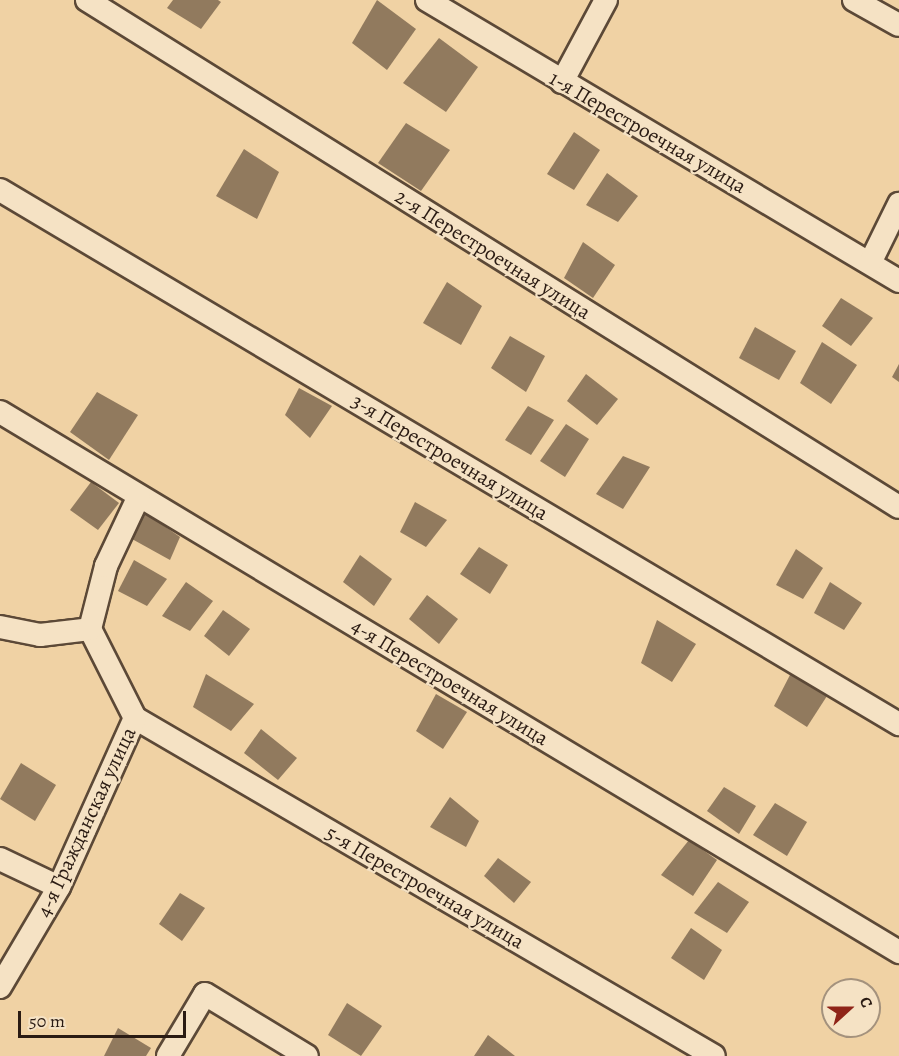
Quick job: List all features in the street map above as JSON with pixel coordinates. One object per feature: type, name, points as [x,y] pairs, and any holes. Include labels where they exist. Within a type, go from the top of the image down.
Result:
[{"type":"street","name":"2-я Перестроечная улица","points":[[87,0],[899,507]]},
{"type":"street","name":"1-я Перестроечная улица","points":[[427,0],[899,280]]},
{"type":"street","points":[[562,82],[606,0]]},
{"type":"street","points":[[854,0],[899,25]]},
{"type":"street","name":"3-я Перестроечная улица","points":[[0,190],[899,724]]},
{"type":"street","points":[[870,263],[899,204]]},
{"type":"street","name":"4-я Перестроечная улица","points":[[0,412],[899,952]]},
{"type":"street","points":[[135,718],[90,629],[106,566],[140,496]]},
{"type":"street","points":[[0,627],[40,635],[90,629]]},
{"type":"street","name":"4-я Гражданская улица","points":[[0,987],[59,887],[135,718]]},
{"type":"street","name":"5-я Перестроечная улица","points":[[135,718],[714,1056]]},
{"type":"street","points":[[0,859],[59,887]]},
{"type":"street","points":[[168,1056],[205,994],[307,1056]]},
{"type":"building","points":[[173,0],[218,0],[221,2],[201,29],[167,8]]},
{"type":"building","points":[[377,0],[416,29],[387,70],[352,43]]},
{"type":"building","points":[[439,38],[478,67],[446,112],[403,83]]},
{"type":"building","points":[[406,123],[450,150],[421,191],[378,163]]},
{"type":"building","points":[[574,132],[600,150],[574,190],[547,174]]},
{"type":"building","points":[[244,149],[279,172],[257,219],[216,196]]},
{"type":"building","points":[[607,173],[638,196],[618,222],[586,205]]},
{"type":"building","points":[[583,242],[615,265],[593,298],[564,278]]},
{"type":"building","points":[[447,282],[482,306],[461,345],[423,323]]},
{"type":"building","points":[[841,298],[873,318],[851,346],[822,326]]},
{"type":"building","points":[[755,327],[796,351],[779,380],[739,358]]},
{"type":"building","points":[[510,336],[545,356],[526,392],[491,368]]},
{"type":"building","points":[[822,342],[857,365],[831,404],[800,383]]},
{"type":"building","points":[[899,364],[899,382],[892,377]]},
{"type":"building","points":[[586,374],[618,399],[597,425],[567,401]]},
{"type":"building","points":[[299,388],[332,406],[310,438],[285,415]]},
{"type":"building","points":[[97,392],[138,415],[109,460],[70,432]]},
{"type":"building","points":[[528,406],[554,420],[531,455],[505,440]]},
{"type":"building","points":[[566,424],[589,439],[565,477],[540,461]]},
{"type":"building","points":[[623,456],[650,467],[623,509],[596,494]]},
{"type":"building","points":[[91,482],[119,503],[98,530],[70,510]]},
{"type":"building","points":[[415,502],[447,520],[426,547],[400,532]]},
{"type":"building","points":[[144,512],[180,537],[170,560],[132,539]]},
{"type":"building","points":[[479,547],[508,565],[490,594],[460,574]]},
{"type":"building","points":[[796,549],[823,568],[803,599],[776,585]]},
{"type":"building","points":[[360,555],[392,579],[374,606],[343,582]]},
{"type":"building","points":[[134,560],[167,579],[147,606],[118,591]]},
{"type":"building","points":[[186,582],[213,601],[190,631],[162,616]]},
{"type":"building","points":[[830,582],[862,603],[844,630],[814,613]]},
{"type":"building","points":[[427,595],[458,619],[439,644],[409,619]]},
{"type":"building","points":[[223,610],[250,629],[229,656],[204,636]]},
{"type":"building","points":[[657,620],[696,644],[672,682],[641,663]]},
{"type":"building","points":[[791,673],[827,696],[807,727],[774,706]]},
{"type":"building","points":[[206,674],[254,704],[231,731],[193,707]]},
{"type":"building","points":[[436,694],[467,712],[443,749],[416,731]]},
{"type":"building","points":[[261,729],[297,758],[278,780],[244,753]]},
{"type":"building","points":[[21,763],[56,785],[35,821],[0,799]]},
{"type":"building","points":[[724,787],[756,806],[739,834],[707,811]]},
{"type":"building","points":[[450,797],[479,821],[466,847],[430,827]]},
{"type":"building","points":[[775,803],[807,822],[787,856],[753,835]]},
{"type":"building","points":[[689,840],[717,860],[693,896],[661,875]]},
{"type":"building","points":[[498,858],[531,882],[514,903],[484,876]]},
{"type":"building","points":[[718,882],[749,902],[727,933],[694,913]]},
{"type":"building","points":[[180,893],[205,908],[182,941],[159,924]]},
{"type":"building","points":[[691,928],[722,950],[704,980],[671,958]]},
{"type":"building","points":[[347,1003],[382,1026],[361,1056],[328,1035]]},
{"type":"building","points":[[118,1028],[151,1048],[146,1056],[104,1056]]},
{"type":"building","points":[[488,1035],[515,1056],[474,1056]]}]
